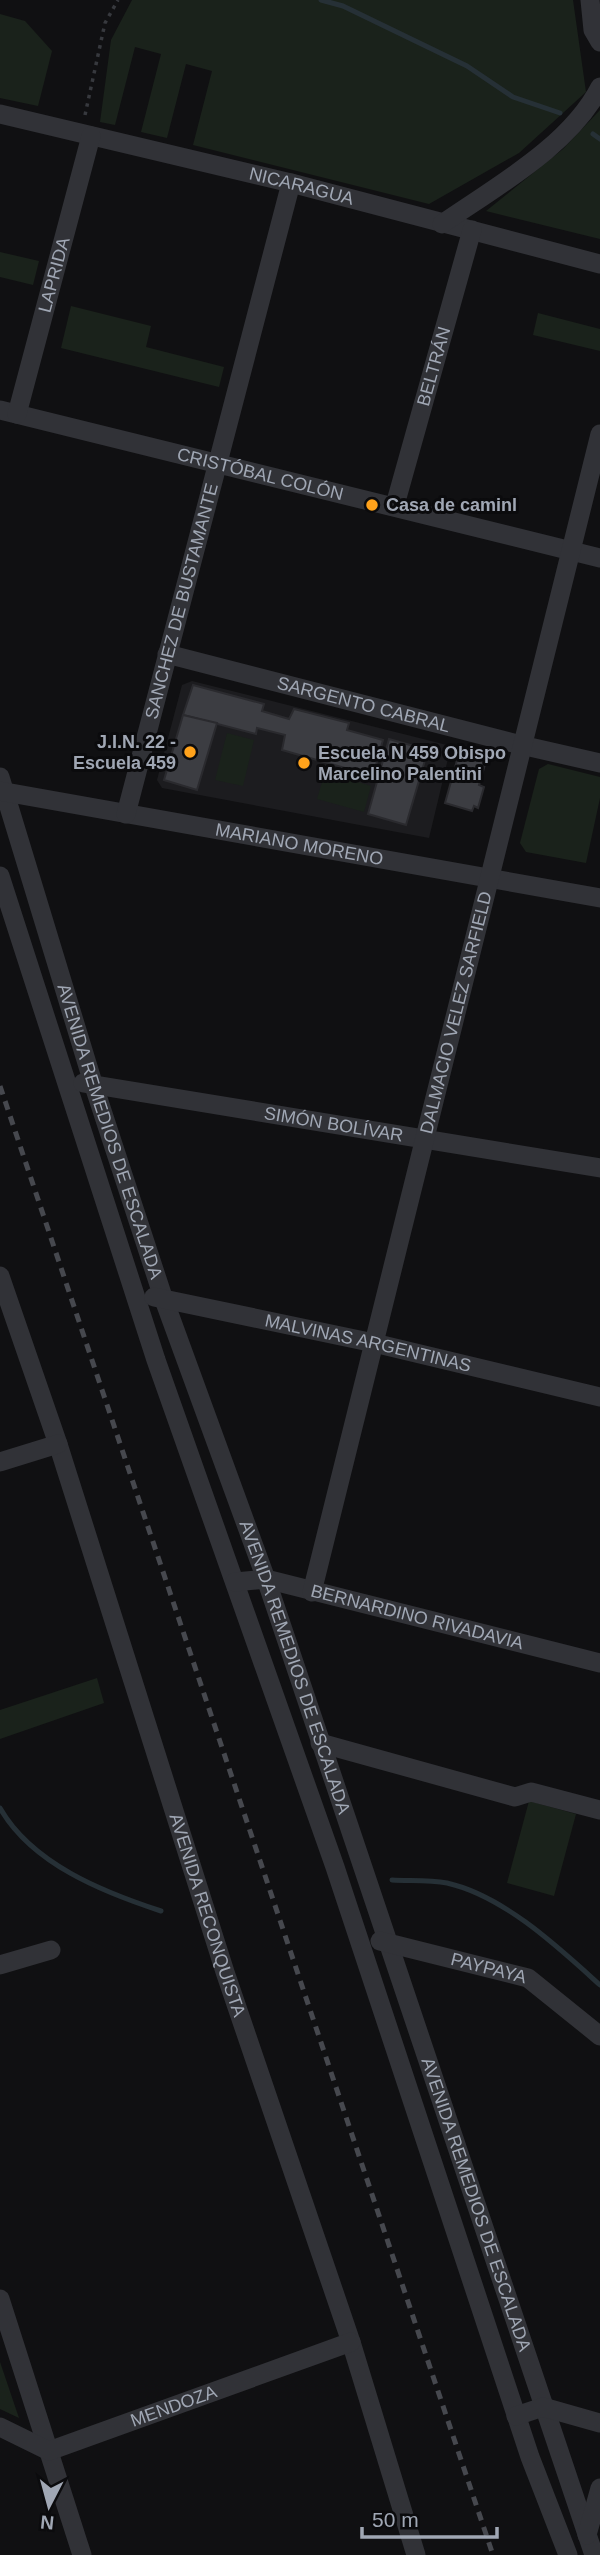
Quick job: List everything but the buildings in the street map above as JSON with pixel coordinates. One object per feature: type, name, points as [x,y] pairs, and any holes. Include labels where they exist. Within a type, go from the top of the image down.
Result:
[{"type":"street","points":[[590,0],[593,30],[600,42]]},
{"type":"street","points":[[442,224],[569,132],[589,109],[600,87]]},
{"type":"street","name":"NICARAGUA","points":[[0,114],[291,183],[600,264]]},
{"type":"street","name":"LAPRIDA","points":[[9,412],[86,135]]},
{"type":"street","name":"SANCHEZ DE BUSTAMANTE","points":[[125,814],[291,183]]},
{"type":"street","name":"BELTRÁN","points":[[395,505],[472,230]]},
{"type":"street","name":"CRISTÓBAL COLÓN","points":[[9,412],[395,505],[600,558]]},
{"type":"street","name":"DALMACIO VELEZ SARFIELD","points":[[312,1592],[600,434]]},
{"type":"street","name":"SARGENTO CABRAL","points":[[167,654],[521,746],[600,762]]},
{"type":"street","name":"MARIANO MORENO","points":[[2,786],[125,814],[600,898]]},
{"type":"street","name":"AVENIDA REMEDIOS DE ESCALADA","points":[[2,786],[93,1083],[163,1297],[266,1579],[594,2555]]},
{"type":"street","name":"AVENIDA REMEDIOS DE ESCALADA","points":[[0,876],[136,1297],[335,1867],[516,2416],[568,2555]]},
{"type":"street","name":"SIMÓN BOLÍVAR","points":[[65,1083],[93,1083],[600,1168]]},
{"type":"street","name":"AVENIDA RECONQUISTA","points":[[0,1276],[58,1444],[192,1869],[351,2342],[416,2555]]},
{"type":"street","name":"MALVINAS ARGENTINAS","points":[[136,1297],[163,1297],[374,1343],[600,1397]]},
{"type":"street","points":[[0,1462],[58,1444]]},
{"type":"street","name":"BERNARDINO RIVADAVIA","points":[[235,1582],[266,1579],[600,1663]]},
{"type":"street","points":[[320,1743],[515,1797],[531,1792],[600,1810]]},
{"type":"street","name":"PAYPAYA","points":[[357,1938],[385,1932],[528,1978],[600,2036]]},
{"type":"street","points":[[0,1965],[51,1950]]},
{"type":"street","points":[[0,2299],[82,2555]]},
{"type":"street","name":"MENDOZA","points":[[49,2451],[351,2342]]},
{"type":"street","points":[[516,2416],[543,2407],[600,2423]]},
{"type":"street","points":[[0,2427],[49,2451]]},
{"type":"street","points":[[587,2535],[600,2488]]},
{"type":"path","points":[[86,135],[105,23],[118,0]]},
{"type":"shaded area","points":[[132,0],[573,0],[586,92],[519,153],[429,204],[193,145],[212,71],[186,64],[167,138],[141,132],[161,54],[135,47],[115,125],[100,122],[111,40]]},
{"type":"shaded area","points":[[0,14],[25,21],[52,51],[38,106],[0,98]]},
{"type":"shaded area","points":[[600,110],[600,239],[486,211],[563,149]]},
{"type":"shaded area","points":[[0,252],[39,261],[33,285],[0,277]]},
{"type":"shaded area","points":[[71,306],[151,326],[146,347],[224,367],[219,387],[61,348]]},
{"type":"shaded area","points":[[538,313],[600,329],[600,351],[533,335]]},
{"type":"shaded area","name":"Escuela N 459 Obispo Marcelino Palentini","points":[[192,681],[451,746],[429,838],[162,788],[157,780],[182,685]]},
{"type":"shaded area","points":[[227,733],[254,740],[243,786],[215,780]]},
{"type":"shaded area","points":[[548,764],[600,777],[600,798],[586,863],[526,852],[520,843],[539,769]]},
{"type":"shaded area","points":[[325,772],[371,786],[364,812],[317,799]]},
{"type":"shaded area","points":[[97,1678],[104,1703],[0,1739],[0,1710]]},
{"type":"shaded area","points":[[529,1801],[576,1814],[554,1896],[507,1883]]},
{"type":"shaded area","points":[[0,2362],[19,2418],[0,2409]]},
{"type":"waterway","points":[[321,0],[343,6],[467,66],[513,97],[560,113]]},
{"type":"waterway","points":[[593,134],[600,139]]},
{"type":"waterway","points":[[0,1808],[30,1845],[50,1860],[93,1885],[161,1911]]},
{"type":"waterway","points":[[392,1880],[447,1883],[489,1899],[529,1925],[600,1985]]},
{"type":"railway","points":[[0,1086],[493,2555]]},
{"type":"place","name":"Casa de caminl","points":[[372,505]]},
{"type":"place","name":"J.I.N. 22 - Escuela 459","points":[[190,752]]},
{"type":"place","name":"Escuela N 459 Obispo Marcelino Palentini","points":[[304,763]]}]
